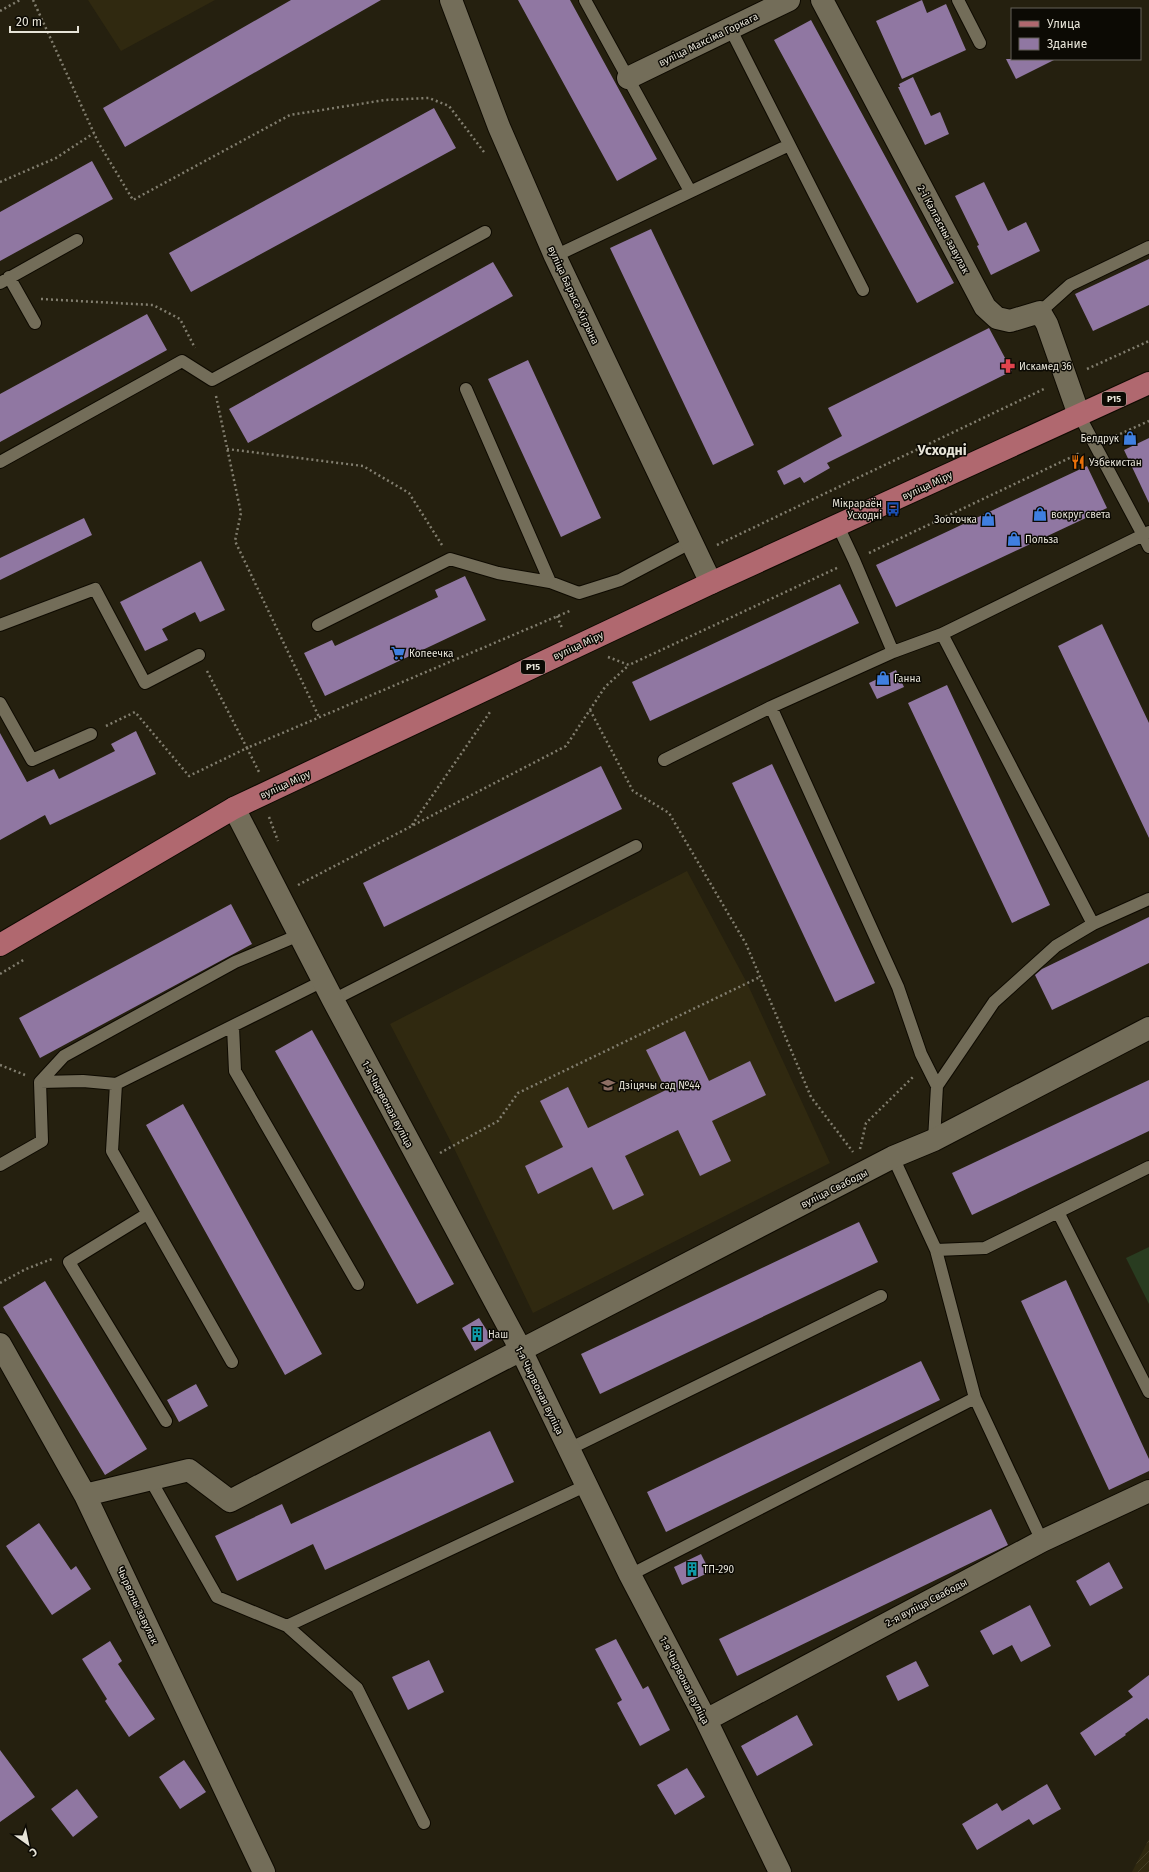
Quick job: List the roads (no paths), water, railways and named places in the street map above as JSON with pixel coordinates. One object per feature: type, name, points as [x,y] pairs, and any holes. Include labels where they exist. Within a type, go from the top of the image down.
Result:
[{"type":"main road","name":"вуліца Міру","points":[[0,945],[234,808],[711,583],[1149,383]]},
{"type":"street","name":"вуліца Барыса Хігрына","points":[[451,0],[499,127],[555,256],[711,583]]},
{"type":"street","name":"вуліца Максіма Горкага","points":[[628,78],[789,0]]},
{"type":"street","name":"2-і Калгасны завулак","points":[[822,0],[986,307],[997,318],[1010,321],[1040,312]]},
{"type":"street","points":[[1040,312],[1047,324],[1079,415]]},
{"type":"street","name":"1-я Чырвоная вуліца","points":[[234,808],[328,991],[521,1350],[630,1576],[706,1720],[780,1872]]},
{"type":"street","name":"вуліца Свабоды","points":[[150,1479],[189,1470],[230,1501],[893,1157],[934,1140],[1149,1028]]},
{"type":"street","name":"Чырвоны завулак","points":[[0,1344],[85,1495],[264,1872]]},
{"type":"street","points":[[85,1495],[150,1479]]},
{"type":"street","name":"2-я вуліца Свабоды","points":[[706,1720],[1042,1541],[1149,1491]]},
{"type":"lane","points":[[585,0],[690,191]]},
{"type":"lane","points":[[958,0],[980,44]]},
{"type":"lane","points":[[730,28],[863,290]]},
{"type":"lane","points":[[555,256],[789,145]]},
{"type":"lane","points":[[0,462],[182,362],[212,380],[485,232]]},
{"type":"lane","points":[[35,323],[21,298],[5,280],[77,240]]},
{"type":"lane","points":[[1040,312],[1070,285],[1149,247]]},
{"type":"lane","points":[[466,389],[550,582]]},
{"type":"lane","points":[[1079,415],[1094,446],[1146,533],[1149,547]]},
{"type":"lane","points":[[838,526],[893,652]]},
{"type":"lane","points":[[664,760],[772,707],[893,652],[942,634],[1146,533]]},
{"type":"lane","points":[[318,626],[450,559],[498,573],[550,582],[579,593],[620,580],[692,542]]},
{"type":"lane","points":[[0,625],[95,589],[146,683],[199,655]]},
{"type":"lane","points":[[942,634],[1093,924]]},
{"type":"lane","points":[[0,703],[32,760],[91,734]]},
{"type":"lane","points":[[772,707],[898,987],[921,1054],[927,1063],[937,1086],[934,1140]]},
{"type":"lane","points":[[40,1082],[83,1081],[116,1084],[233,1027],[328,991],[636,846]]},
{"type":"lane","points":[[937,1086],[994,1002],[1056,946],[1093,924],[1149,899]]},
{"type":"lane","points":[[0,1165],[42,1141],[40,1082],[64,1056],[235,962],[299,935]]},
{"type":"lane","points":[[233,1027],[235,1071],[358,1284]]},
{"type":"lane","points":[[116,1084],[112,1151],[232,1362]]},
{"type":"lane","points":[[893,1157],[936,1250],[975,1398],[1042,1541]]},
{"type":"lane","points":[[936,1250],[986,1248],[1149,1167]]},
{"type":"lane","points":[[1058,1212],[1149,1392]]},
{"type":"lane","points":[[147,1214],[69,1262],[166,1421]]},
{"type":"lane","points":[[569,1449],[881,1296]]},
{"type":"lane","points":[[630,1576],[975,1398]]},
{"type":"lane","points":[[150,1479],[217,1597],[287,1626],[357,1688],[424,1823]]},
{"type":"lane","points":[[287,1626],[587,1485]]},
{"type":"place","name":"Искамед 36","points":[[1008,366]]},
{"type":"place","name":"Белдрук","points":[[1130,438]]},
{"type":"place","name":"Узбекистан","points":[[1078,462]]},
{"type":"place","name":"Мікрараён Усходні","points":[[893,509]]},
{"type":"place","name":"вокруг света","points":[[1040,514]]},
{"type":"place","name":"Зооточка","points":[[988,519]]},
{"type":"place","name":"Польза","points":[[1014,539]]},
{"type":"place","name":"Копеечка","points":[[398,653]]},
{"type":"place","name":"Ганна","points":[[883,678]]},
{"type":"place","name":"Дзіцячы сад №44","points":[[608,1085]]},
{"type":"place","name":"Наш","points":[[477,1334]]},
{"type":"place","name":"ТП-290","points":[[692,1569]]},
{"type":"district","name":"Усходні","points":[[942,450]]}]
